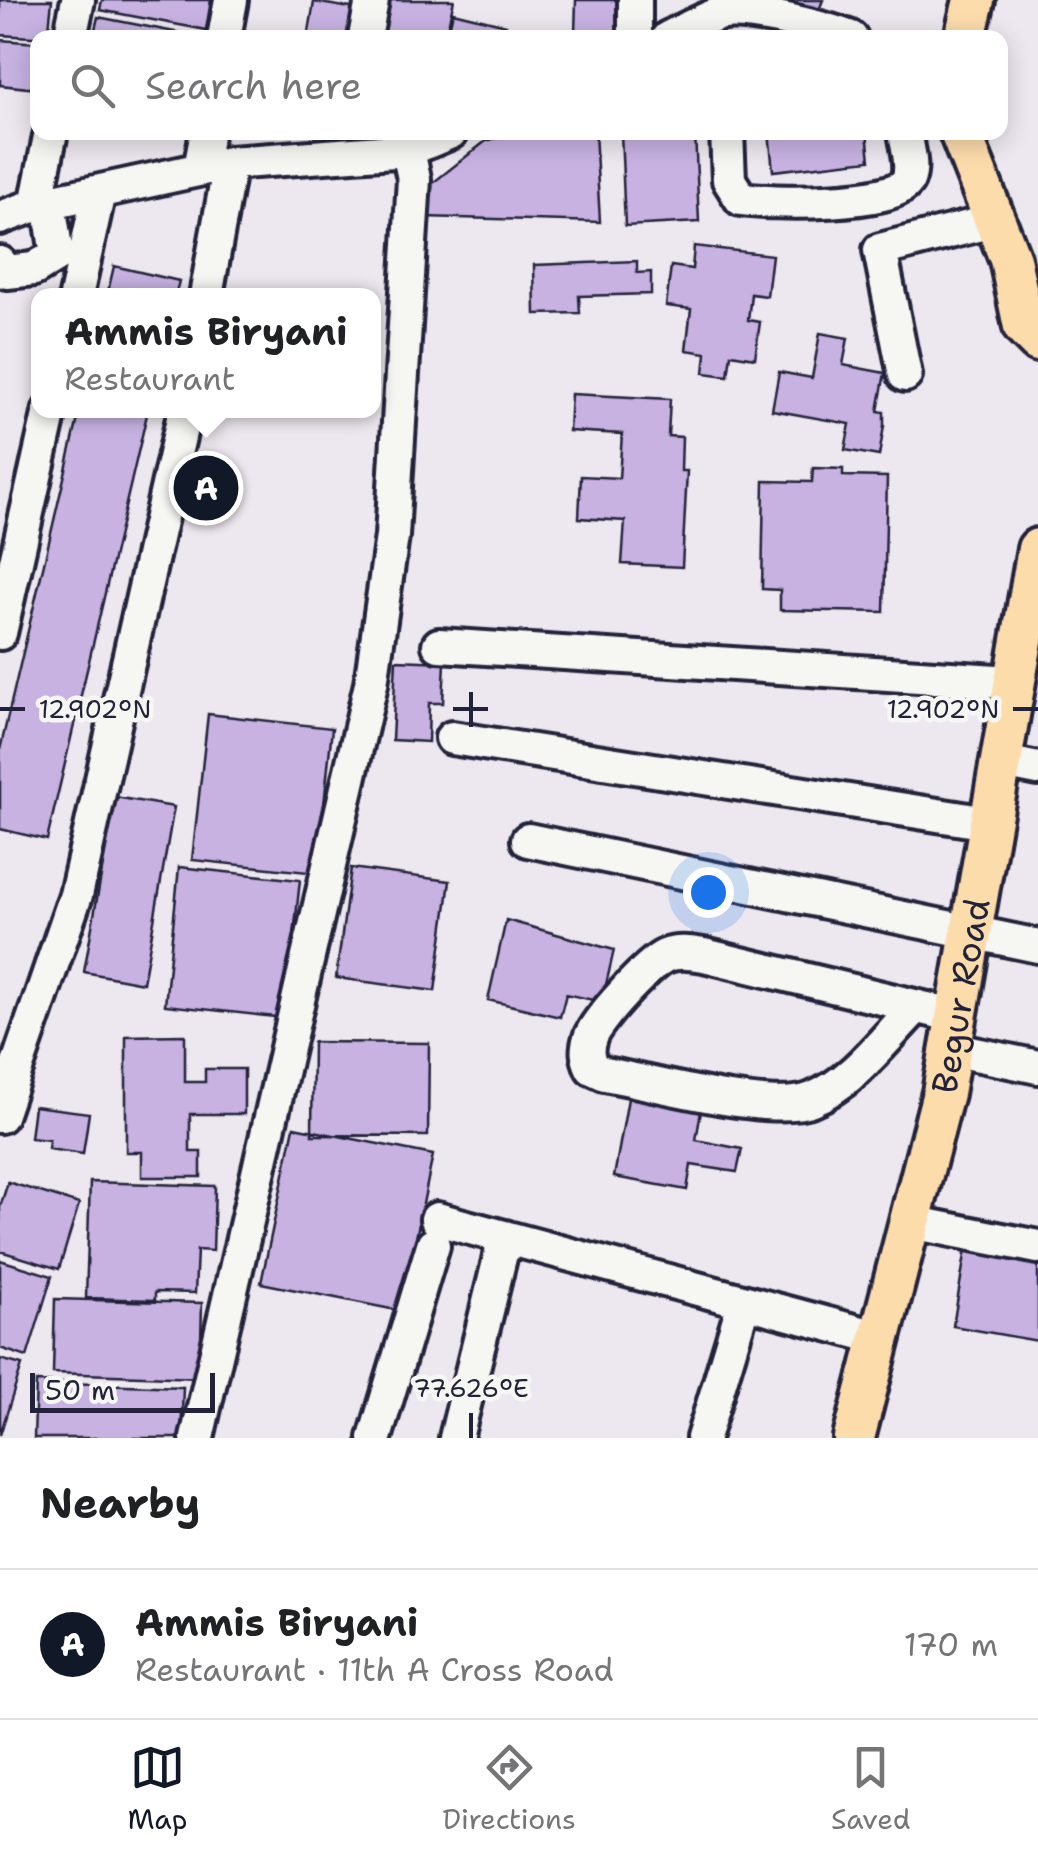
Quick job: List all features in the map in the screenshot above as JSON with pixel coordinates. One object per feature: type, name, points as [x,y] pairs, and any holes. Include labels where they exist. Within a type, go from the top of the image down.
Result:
[{"type":"main road","points":[[967,30],[974,0]]},
{"type":"main road","points":[[991,30],[997,0]]},
{"type":"main road","points":[[963,140],[1016,279],[1024,327],[1038,341]]},
{"type":"main road","points":[[988,140],[1038,262]]},
{"type":"main road","name":"Begur Road","points":[[854,1438],[911,1222],[953,1033],[1038,549]]},
{"type":"street","points":[[72,30],[78,0]]},
{"type":"street","points":[[225,30],[231,0]]},
{"type":"street","points":[[367,30],[372,0]]},
{"type":"street","points":[[635,0],[635,30]]},
{"type":"street","points":[[685,30],[721,13],[746,13],[795,30]]},
{"type":"street","points":[[800,30],[814,24],[830,30]]},
{"type":"street","points":[[2,270],[34,269],[58,255],[45,206],[50,140]]},
{"type":"street","points":[[207,288],[215,166],[209,140]]},
{"type":"street","points":[[0,218],[215,166],[346,142],[408,150],[432,140]]},
{"type":"street","points":[[727,140],[729,180],[740,199],[768,203],[872,197],[900,189],[908,182],[910,169],[906,140]]},
{"type":"street","points":[[198,1438],[371,684],[392,536],[414,179],[408,150]]},
{"type":"street","points":[[78,288],[99,192]]},
{"type":"street","points":[[905,375],[880,250],[996,220]]},
{"type":"street","points":[[0,633],[48,418]]},
{"type":"street","points":[[0,1116],[76,895],[183,418]]},
{"type":"street","points":[[438,646],[1012,682]]},
{"type":"street","points":[[452,738],[988,823]]},
{"type":"street","points":[[998,760],[1038,769]]},
{"type":"street","points":[[528,840],[970,935],[1038,946]]},
{"type":"street","points":[[916,1006],[843,1081],[810,1100],[779,1106],[605,1074],[592,1068],[586,1056],[591,1034],[615,1004],[661,958],[682,952],[916,1006],[953,1033],[1038,1067]]},
{"type":"street","points":[[911,1222],[1038,1247]]},
{"type":"street","points":[[375,1438],[434,1232],[505,1238],[880,1338]]},
{"type":"street","points":[[456,1438],[505,1238]]},
{"type":"street","points":[[704,1438],[744,1302]]},
{"type":"building","points":[[0,0],[52,0],[49,30],[30,30],[30,37],[0,35]]},
{"type":"building","points":[[102,0],[211,0],[206,30],[100,10]]},
{"type":"building","points":[[386,0],[454,0],[447,30],[379,30]]},
{"type":"building","points":[[576,0],[629,0],[629,30],[575,30]]},
{"type":"building","points":[[782,0],[823,0],[817,15]]},
{"type":"building","points":[[314,2],[363,10],[359,30],[309,30]]},
{"type":"building","points":[[453,12],[506,25],[504,30],[449,30]]},
{"type":"building","points":[[98,17],[164,30],[95,30]]},
{"type":"building","points":[[0,40],[30,42],[30,88],[0,85]]},
{"type":"building","points":[[595,140],[600,222],[424,217],[425,189],[486,141]]},
{"type":"building","points":[[621,140],[695,140],[699,222],[625,226]]},
{"type":"building","points":[[770,140],[868,140],[870,160],[773,171]]},
{"type":"building","points":[[694,246],[772,255],[767,296],[751,294],[748,320],[760,322],[755,358],[731,354],[728,376],[704,373],[706,353],[686,350],[691,309],[666,306],[671,266],[692,269]]},
{"type":"building","points":[[637,261],[637,273],[651,272],[651,294],[579,296],[580,313],[535,314],[534,265]]},
{"type":"building","points":[[114,266],[179,281],[177,288],[109,288]]},
{"type":"building","points":[[820,333],[848,338],[843,365],[885,373],[878,411],[884,412],[879,456],[845,450],[850,424],[772,410],[779,372],[812,378]]},
{"type":"building","points":[[571,394],[670,399],[668,436],[682,437],[681,471],[687,471],[682,567],[622,564],[625,521],[579,518],[581,476],[619,478],[622,434],[569,431]]},
{"type":"building","points":[[78,418],[146,418],[47,840],[0,829],[0,750]]},
{"type":"building","points":[[813,468],[843,469],[843,476],[887,477],[884,612],[780,610],[780,590],[762,589],[764,481],[812,482]]},
{"type":"building","points":[[396,660],[445,662],[443,703],[429,703],[428,742],[392,740]]},
{"type":"building","points":[[208,714],[332,728],[317,873],[192,860]]},
{"type":"building","points":[[115,797],[174,807],[143,983],[84,972]]},
{"type":"building","points":[[179,867],[300,880],[285,1018],[165,1005]]},
{"type":"building","points":[[351,868],[450,881],[435,991],[336,978]]},
{"type":"building","points":[[506,920],[614,950],[602,1002],[566,994],[560,1017],[488,1000]]},
{"type":"building","points":[[185,1035],[185,1082],[205,1082],[205,1069],[244,1069],[244,1114],[190,1114],[190,1152],[201,1152],[201,1177],[142,1177],[142,1152],[126,1152],[126,1036]]},
{"type":"building","points":[[313,1042],[429,1043],[428,1136],[312,1135]]},
{"type":"building","points":[[630,1087],[703,1100],[696,1140],[742,1149],[737,1172],[691,1165],[687,1190],[614,1177]]},
{"type":"building","points":[[34,1106],[89,1113],[83,1154],[48,1149],[49,1140],[30,1138]]},
{"type":"building","points":[[294,1127],[433,1155],[401,1311],[261,1283]]},
{"type":"building","points":[[8,1182],[79,1204],[59,1269],[0,1251],[0,1207]]},
{"type":"building","points":[[90,1182],[215,1186],[213,1251],[197,1250],[195,1293],[155,1292],[155,1300],[86,1298]]},
{"type":"building","points":[[967,1243],[1038,1256],[1038,1341],[953,1326]]},
{"type":"building","points":[[0,1260],[52,1276],[27,1357],[0,1348]]},
{"type":"building","points":[[55,1299],[202,1303],[200,1378],[53,1373]]},
{"type":"building","points":[[0,1359],[22,1365],[0,1435]]},
{"type":"building","points":[[36,1382],[183,1387],[181,1438],[34,1438]]},
{"type":"place","name":"Ammis Biryani","points":[[206,488]]}]
